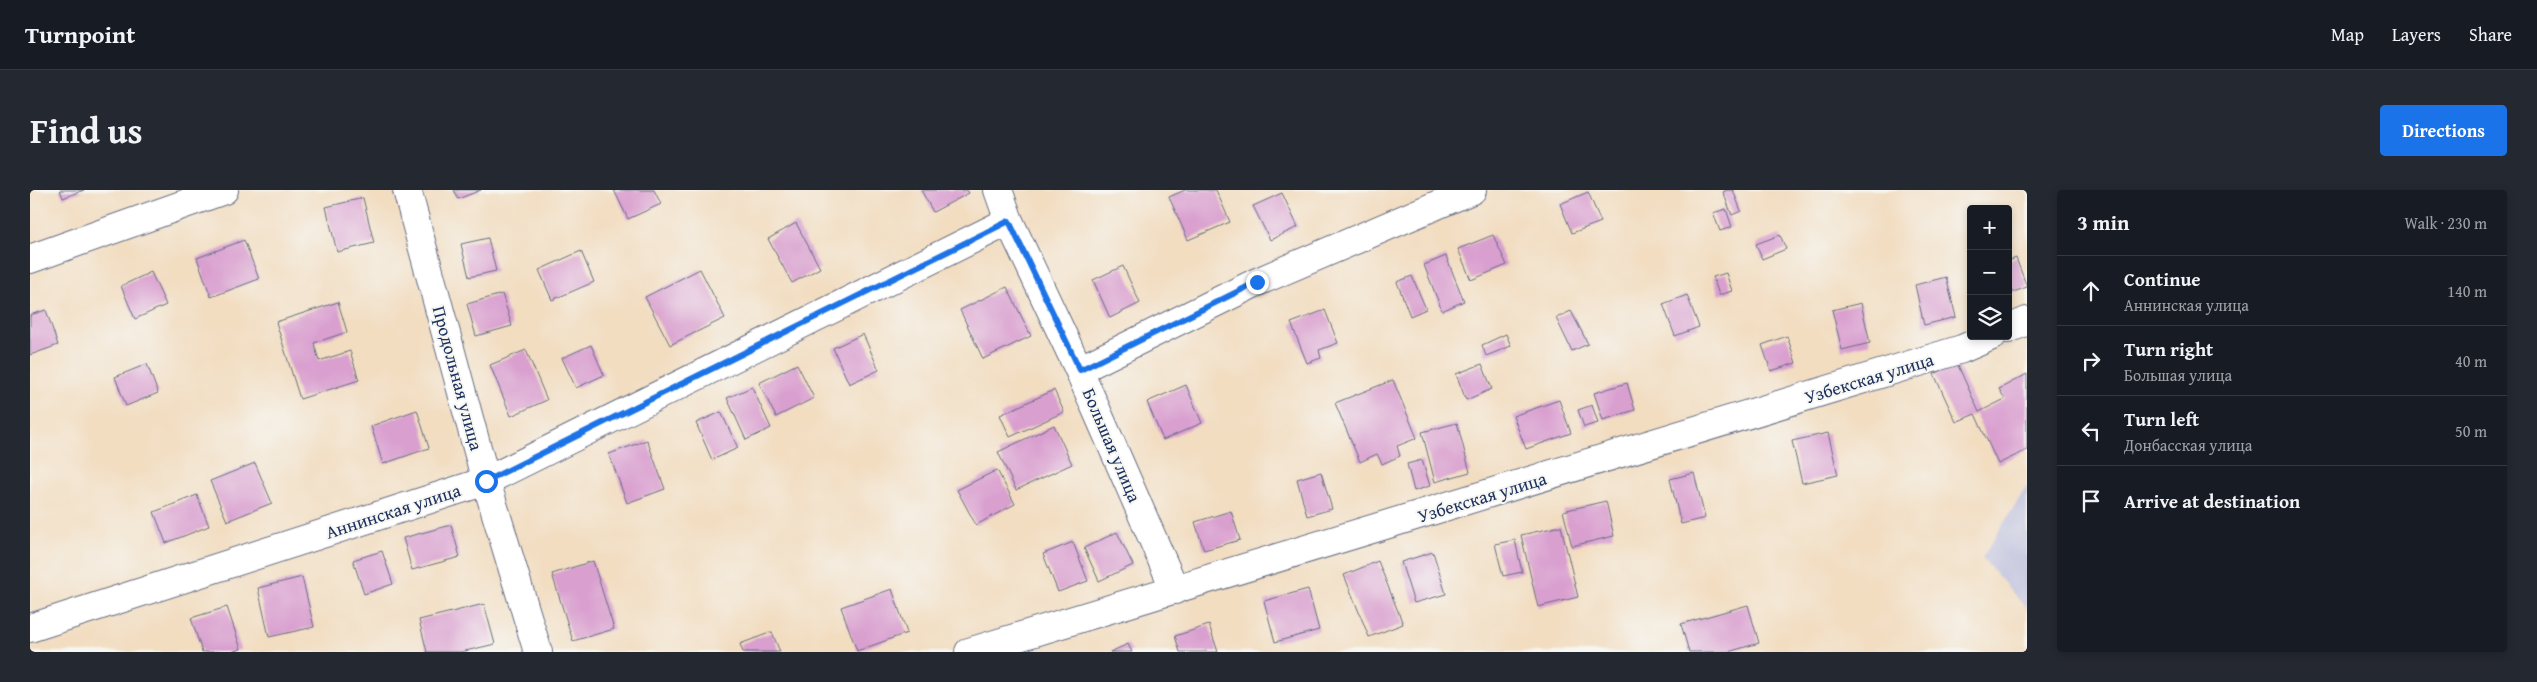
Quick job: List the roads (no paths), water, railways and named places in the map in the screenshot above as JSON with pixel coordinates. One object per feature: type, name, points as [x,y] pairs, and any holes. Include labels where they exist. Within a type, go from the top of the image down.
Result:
[{"type":"street","points":[[30,259],[224,190]]},
{"type":"street","name":"Продольная улица","points":[[407,190],[486,481],[538,652]]},
{"type":"street","name":"Большая улица","points":[[998,190],[1009,221],[1080,370],[1175,590]]},
{"type":"street","points":[[1080,370],[1257,282],[1472,190]]},
{"type":"street","name":"Аннинская улица","points":[[30,628],[486,481],[1009,221]]},
{"type":"street","points":[[2012,327],[2027,321]]},
{"type":"street","name":"Узбекская улица","points":[[969,652],[1962,350],[1983,340]]}]
